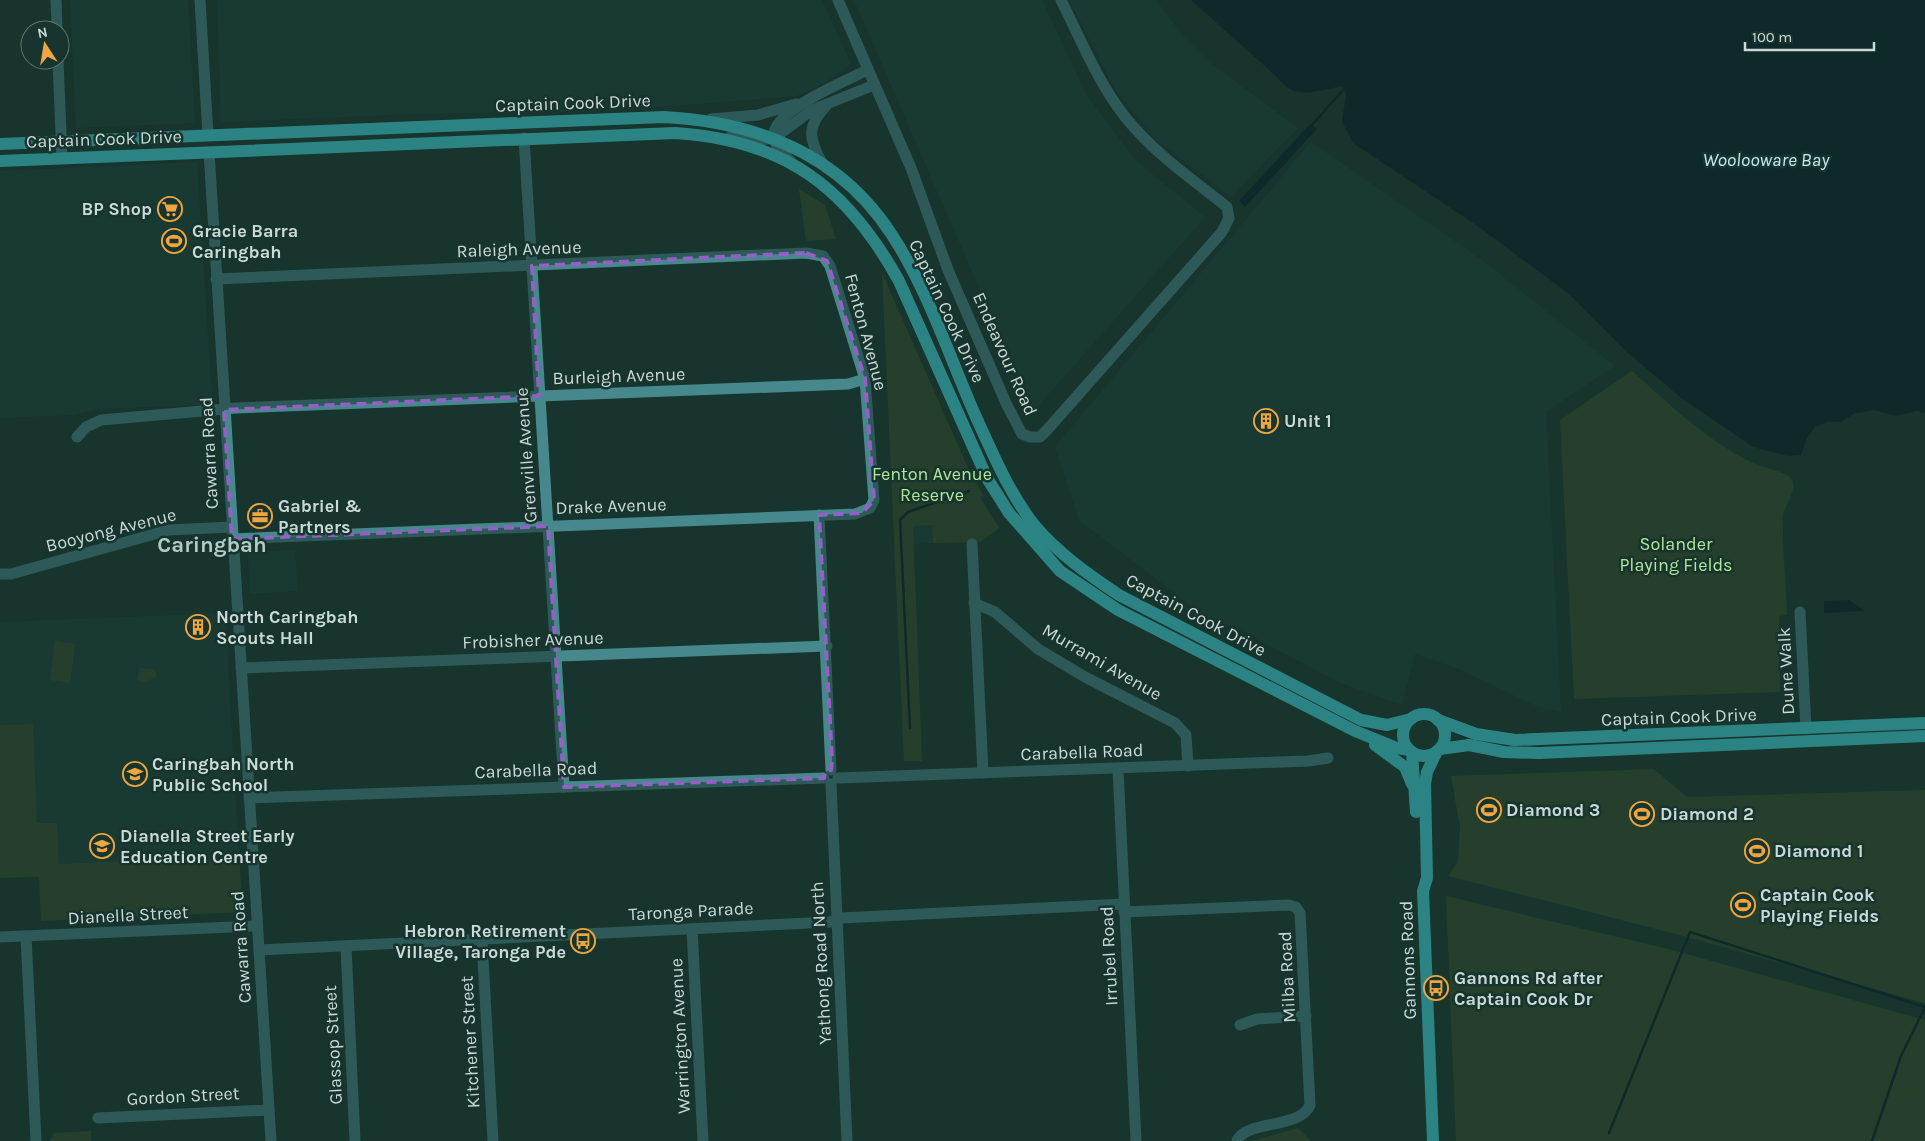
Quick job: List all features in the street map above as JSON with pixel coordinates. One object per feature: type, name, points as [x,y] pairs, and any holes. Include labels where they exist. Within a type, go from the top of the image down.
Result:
[{"type":"main road","name":"Captain Cook Drive","points":[[0,144],[624,117],[702,119],[748,129],[774,138],[822,163],[860,196],[892,235],[922,290],[999,468],[1017,500],[1056,548],[1087,574],[1119,595],[1361,720],[1387,725],[1411,720]]},
{"type":"main road","name":"Grenville Avenue","points":[[521,122],[524,138]]},
{"type":"main road","name":"Captain Cook Drive","points":[[0,161],[676,133],[704,135],[754,148],[796,166],[818,180],[841,200],[864,225],[902,288],[987,478],[1009,514],[1060,571],[1118,610],[1355,731],[1397,748],[1411,751]]},
{"type":"main road","name":"Captain Cook Drive","points":[[208,135],[209,152]]},
{"type":"main road","points":[[1411,751],[1427,756],[1438,750],[1445,734],[1438,720],[1424,715],[1411,720],[1407,724],[1403,736],[1411,751],[1416,796],[1419,879],[1423,892]]},
{"type":"main road","name":"Captain Cook Drive","points":[[1438,720],[1476,734],[1515,740],[1925,723]]},
{"type":"main road","points":[[1355,731],[1405,767],[1416,796]]},
{"type":"main road","name":"Captain Cook Drive","points":[[1438,750],[1469,745],[1504,752],[1540,754],[1925,736]]},
{"type":"main road","name":"Gannons Road","points":[[1433,1141],[1423,892],[1427,878],[1425,784],[1427,772],[1438,750]]},
{"type":"street","points":[[56,0],[57,20]]},
{"type":"street","points":[[200,0],[208,135]]},
{"type":"street","name":"Endeavour Road","points":[[838,0],[911,168],[948,270],[1006,403],[1022,434],[1030,438],[1040,437],[1047,430],[1222,232],[1229,218],[1227,207],[1157,151],[1126,119],[1102,84],[1061,0]]},
{"type":"street","points":[[58,70],[62,158]]},
{"type":"street","points":[[796,166],[779,148],[774,138],[774,130],[782,118],[807,100],[867,70]]},
{"type":"street","points":[[704,135],[759,140],[774,138],[812,110],[874,85]]},
{"type":"street","points":[[702,119],[730,119],[758,115],[807,100]]},
{"type":"street","points":[[822,163],[814,146],[811,129],[819,114],[831,102]]},
{"type":"street","name":"Grenville Avenue","points":[[524,138],[564,787]]},
{"type":"street","name":"Cawarra Road","points":[[209,152],[231,527],[271,1141]]},
{"type":"street","name":"Raleigh Avenue","points":[[216,279],[806,253],[823,256]]},
{"type":"street","name":"Fenton Avenue","points":[[823,256],[830,266],[865,379],[874,500],[870,508]]},
{"type":"street","name":"Burleigh Avenue","points":[[77,437],[86,427],[101,420],[224,410],[848,384],[865,379]]},
{"type":"street","name":"Drake Avenue","points":[[232,539],[855,514],[870,508]]},
{"type":"street","name":"Yathong Road North","points":[[819,515],[827,646],[836,919],[847,1141]]},
{"type":"street","name":"Booyong Avenue","points":[[0,574],[11,574],[169,530],[231,527]]},
{"type":"street","points":[[972,544],[983,772]]},
{"type":"street","name":"Murrami Avenue","points":[[974,603],[999,614],[1033,645],[1069,668],[1175,723],[1186,734],[1188,766]]},
{"type":"street","name":"Dune Walk","points":[[1800,612],[1806,729]]},
{"type":"street","name":"Frobisher Avenue","points":[[241,668],[827,646]]},
{"type":"street","name":"Carabella Road","points":[[249,798],[831,777],[1118,769],[1308,761],[1328,758]]},
{"type":"street","name":"Irrubel Road","points":[[1118,769],[1136,1141]]},
{"type":"street","name":"Milba Road","points":[[1124,908],[1293,905],[1301,916],[1311,1102],[1308,1110],[1302,1115],[1244,1133],[1237,1140]]},
{"type":"street","name":"Taronga Parade","points":[[259,950],[830,922],[836,919],[1124,908]]},
{"type":"street","name":"Dianella Street","points":[[0,937],[257,926]]},
{"type":"street","name":"Warrington Avenue","points":[[692,929],[703,1141]]},
{"type":"street","points":[[26,936],[36,1141]]},
{"type":"street","name":"Kitchener Street","points":[[482,940],[493,1141]]},
{"type":"street","name":"Glassop Street","points":[[346,947],[355,1141]]},
{"type":"street","points":[[1240,1026],[1257,1019],[1306,1016]]},
{"type":"street","name":"Gordon Street","points":[[98,1118],[269,1110]]},
{"type":"highlighted area","points":[[806,253],[827,261],[865,379],[874,500],[862,513],[819,515],[832,760],[831,770],[825,772],[824,778],[564,787],[548,526],[232,539],[224,410],[539,396],[532,266]]},
{"type":"shaded area","points":[[70,0],[188,0],[195,123],[76,128]]},
{"type":"shaded area","points":[[217,0],[822,0],[851,64],[825,83],[797,96],[610,111],[416,114],[223,122],[221,120]]},
{"type":"shaded area","points":[[854,0],[1042,0],[1087,96],[1136,161],[1205,217],[1033,412]]},
{"type":"shaded area","points":[[1069,0],[1156,0],[1183,36],[1210,63],[1298,128],[1231,197],[1154,138],[1114,88]]},
{"type":"shaded area","points":[[1311,142],[1482,260],[1615,366],[1546,412],[1561,712],[1538,707],[1459,669],[1415,654],[1402,705],[1340,683],[1244,632],[1203,615],[1079,520],[1055,447]]},
{"type":"shaded area","points":[[197,162],[212,400],[207,405],[97,409],[75,415],[0,418],[0,171]]},
{"type":"shaded area","points":[[932,525],[933,543],[913,544],[913,526]]},
{"type":"shaded area","points":[[295,550],[298,591],[250,594],[248,556],[251,552]]},
{"type":"shaded area","name":"Caringbah North Public School","points":[[225,613],[239,856],[59,864],[57,823],[37,824],[33,724],[0,725],[0,622]]},
{"type":"green space","points":[[799,189],[825,205],[836,239],[806,241]]},
{"type":"green space","name":"Fenton Avenue Reserve","points":[[882,273],[968,468],[983,496],[980,497],[999,528],[980,542],[933,543],[932,525],[913,526],[922,761],[904,761]]},
{"type":"green space","name":"Solander Playing Fields","points":[[1632,371],[1673,408],[1717,442],[1749,461],[1786,475],[1792,480],[1792,494],[1783,516],[1787,615],[1779,616],[1780,692],[1574,699],[1560,420]]},
{"type":"green space","points":[[55,641],[75,644],[70,683],[50,680]]},
{"type":"green space","points":[[140,668],[153,669],[156,672],[156,676],[146,682],[139,681],[137,679]]},
{"type":"green space","points":[[33,724],[37,823],[57,823],[59,864],[239,856],[243,912],[41,921],[39,877],[0,878],[0,725]]},
{"type":"green space","name":"Captain Cook Playing Fields","points":[[1654,769],[1687,797],[1925,790],[1925,1003],[1676,934],[1448,876],[1458,862],[1460,827],[1451,776]]},
{"type":"green space","points":[[1446,896],[1672,950],[1925,1020],[1925,1141],[1456,1141]]},
{"type":"green space","points":[[1298,1128],[1311,1141],[1251,1141]]},
{"type":"green space","points":[[91,1131],[91,1141],[50,1141],[54,1133]]},
{"type":"water","name":"Woolooware Bay","points":[[1191,0],[1925,0],[1925,413],[1917,411],[1896,416],[1875,410],[1855,413],[1841,422],[1827,422],[1815,427],[1807,438],[1801,455],[1788,456],[1753,447],[1681,398],[1627,352],[1569,294],[1476,225],[1353,143],[1342,121],[1346,95],[1342,86],[1316,92],[1292,90]]},
{"type":"water","points":[[1310,124],[1317,129],[1245,207],[1239,201]]},
{"type":"water","points":[[1849,600],[1865,611],[1824,613],[1824,601]]},
{"type":"waterway","points":[[1311,126],[1343,90]]},
{"type":"waterway","points":[[910,728],[900,520],[908,512],[969,491]]},
{"type":"waterway","points":[[1609,1133],[1690,932],[1925,1007],[1901,1056],[1872,1141]]},
{"type":"place","name":"BP Shop","points":[[170,209]]},
{"type":"place","name":"Gracie Barra Caringbah","points":[[174,241]]},
{"type":"place","name":"Unit 1","points":[[1266,421]]},
{"type":"place","name":"Gabriel & Partners","points":[[260,516]]},
{"type":"place","name":"North Caringbah Scouts Hall","points":[[198,627]]},
{"type":"place","name":"Caringbah North Public School","points":[[135,774]]},
{"type":"place","name":"Diamond 3","points":[[1489,810]]},
{"type":"place","name":"Diamond 2","points":[[1642,814]]},
{"type":"place","name":"Dianella Street Early Education Centre","points":[[102,846]]},
{"type":"place","name":"Diamond 1","points":[[1757,851]]},
{"type":"place","name":"Captain Cook Playing Fields","points":[[1743,905]]},
{"type":"place","name":"Hebron Retirement Village, Taronga Pde","points":[[583,941]]},
{"type":"place","name":"Gannons Rd after Captain Cook Dr","points":[[1436,988]]},
{"type":"district","name":"Caringbah","points":[[212,545]]}]
